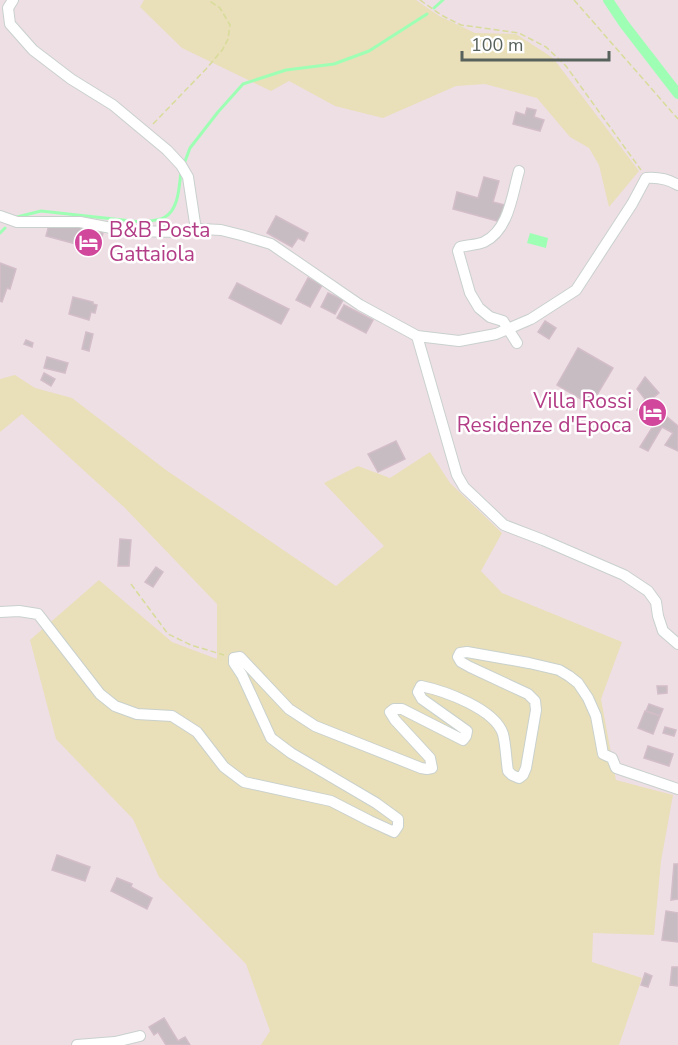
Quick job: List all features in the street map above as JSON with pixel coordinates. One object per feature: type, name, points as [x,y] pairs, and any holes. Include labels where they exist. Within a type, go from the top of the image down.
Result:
[{"type":"street","points":[[13,0],[8,8],[10,24],[33,50],[71,79],[113,105],[167,150],[181,165],[188,177],[196,230]]},
{"type":"street","points":[[517,343],[503,321],[490,317],[479,308],[470,293],[458,251],[460,247],[483,242],[500,230],[507,215],[519,171]]},
{"type":"street","points":[[0,216],[17,222],[80,222],[127,231],[221,230],[241,235],[271,244],[360,305],[417,336],[459,340],[496,334],[531,319],[576,290],[632,204],[646,178],[657,177],[678,185]]},
{"type":"street","points":[[417,336],[457,475],[464,487],[504,525],[624,575],[648,591],[656,602],[663,631],[678,644]]},
{"type":"street","points":[[0,612],[19,611],[38,614],[100,694],[115,706],[136,714],[172,716],[197,732],[224,767],[244,782],[331,801],[394,832],[398,826],[398,819],[376,803],[291,753],[271,738],[242,675],[234,663],[234,658],[240,657],[289,709],[315,726],[427,769],[432,768],[430,758],[394,720],[390,712],[394,709],[402,709],[463,741],[467,731],[422,699],[418,692],[421,686],[436,689],[468,702],[496,723],[502,733],[508,771],[512,776],[519,778],[526,768],[536,710],[535,701],[528,694],[461,662],[458,657],[460,653],[467,652],[559,670],[578,683],[588,698],[596,716],[603,754],[612,758],[616,768],[678,789]]},
{"type":"street","points":[[77,1045],[115,1042],[140,1036]]},
{"type":"path","points":[[146,132],[206,69],[223,49],[228,39],[230,25],[220,8],[208,0]]},
{"type":"path","points":[[420,0],[460,25],[519,33],[546,48],[566,66],[646,178]]},
{"type":"path","points":[[574,0],[678,119]]},
{"type":"path","points":[[130,584],[168,634],[190,645],[225,655],[234,663]]},
{"type":"shaded area","points":[[144,0],[416,0],[439,16],[475,33],[516,34],[553,58],[639,171],[609,207],[599,165],[589,148],[570,137],[537,98],[485,84],[456,86],[383,118],[335,106],[289,81],[271,91],[182,48],[140,7]]},
{"type":"shaded area","points":[[530,233],[548,238],[546,248],[527,243]]},
{"type":"shaded area","points":[[15,375],[35,388],[72,398],[166,470],[336,586],[384,546],[324,483],[358,466],[390,478],[430,452],[450,483],[502,533],[481,571],[502,593],[622,642],[601,699],[616,780],[673,795],[661,861],[654,935],[593,933],[592,962],[642,978],[619,1045],[261,1045],[270,1031],[246,964],[159,877],[133,819],[56,739],[30,640],[99,580],[172,642],[217,659],[217,604],[125,508],[22,414],[0,432],[0,379]]},
{"type":"building","points":[[527,108],[536,110],[534,117],[544,120],[540,131],[513,124],[516,112],[525,115]]},
{"type":"building","points":[[484,177],[499,181],[493,202],[505,205],[501,222],[453,209],[457,192],[478,198]]},
{"type":"building","points":[[276,216],[308,233],[304,241],[298,238],[292,247],[267,233]]},
{"type":"building","points":[[49,225],[80,227],[103,233],[98,250],[46,236]]},
{"type":"building","points":[[0,263],[16,269],[10,289],[7,288],[2,302],[0,301]]},
{"type":"building","points":[[308,278],[322,285],[310,307],[296,300]]},
{"type":"building","points":[[237,283],[289,309],[281,324],[229,298]]},
{"type":"building","points":[[328,293],[343,300],[335,314],[321,307]]},
{"type":"building","points":[[73,297],[97,305],[95,313],[91,312],[89,320],[69,314]]},
{"type":"building","points":[[344,305],[373,320],[366,333],[337,318]]},
{"type":"building","points":[[545,321],[556,328],[549,339],[538,332]]},
{"type":"building","points":[[86,332],[93,334],[89,351],[82,349]]},
{"type":"building","points":[[26,340],[33,343],[32,347],[24,344]]},
{"type":"building","points":[[578,348],[613,368],[591,405],[557,385]]},
{"type":"building","points":[[47,357],[68,363],[65,373],[44,368]]},
{"type":"building","points":[[44,373],[55,379],[51,386],[41,380]]},
{"type":"building","name":"Villa Rossi Residenze d'Epoca","points":[[645,377],[659,393],[653,398],[666,416],[678,426],[678,451],[665,445],[673,433],[662,427],[648,451],[640,447],[655,423],[637,410],[645,399],[637,389]]},
{"type":"building","points":[[396,441],[405,459],[378,472],[368,454]]},
{"type":"building","points":[[120,539],[131,540],[129,566],[118,566]]},
{"type":"building","points":[[156,567],[163,572],[153,587],[145,582]]},
{"type":"building","points":[[657,686],[667,686],[667,693],[658,694]]},
{"type":"building","points":[[649,704],[663,709],[660,716],[646,711]]},
{"type":"building","points":[[645,711],[660,716],[653,734],[638,728]]},
{"type":"building","points":[[665,727],[676,730],[674,736],[663,733]]},
{"type":"building","points":[[648,746],[673,754],[669,766],[644,758]]},
{"type":"building","points":[[57,855],[90,867],[85,881],[52,870]]},
{"type":"building","points":[[674,864],[678,864],[678,899],[671,900]]},
{"type":"building","points":[[117,878],[132,884],[131,887],[152,898],[147,909],[111,891]]},
{"type":"building","points":[[666,911],[678,913],[678,942],[662,940]]},
{"type":"building","points":[[672,967],[678,967],[678,986],[670,985]]},
{"type":"building","points":[[645,973],[652,976],[648,987],[641,985]]},
{"type":"building","points":[[164,1018],[178,1041],[185,1037],[190,1045],[166,1045],[158,1032],[154,1035],[149,1027]]},
{"type":"waterway","points":[[434,8],[443,0]]},
{"type":"waterway","points":[[608,0],[678,94]]},
{"type":"waterway","points":[[184,164],[190,148],[243,84],[286,70],[334,64],[369,51],[427,14]]},
{"type":"waterway","points":[[17,217],[41,211],[141,222],[159,219],[165,217],[173,209],[178,197],[181,172]]},
{"type":"waterway","points":[[0,233],[5,228]]},
{"type":"place","name":"B&B Posta Gattaiola","points":[[88,242]]},
{"type":"place","name":"Villa Rossi Residenze d'Epoca","points":[[653,413]]}]
